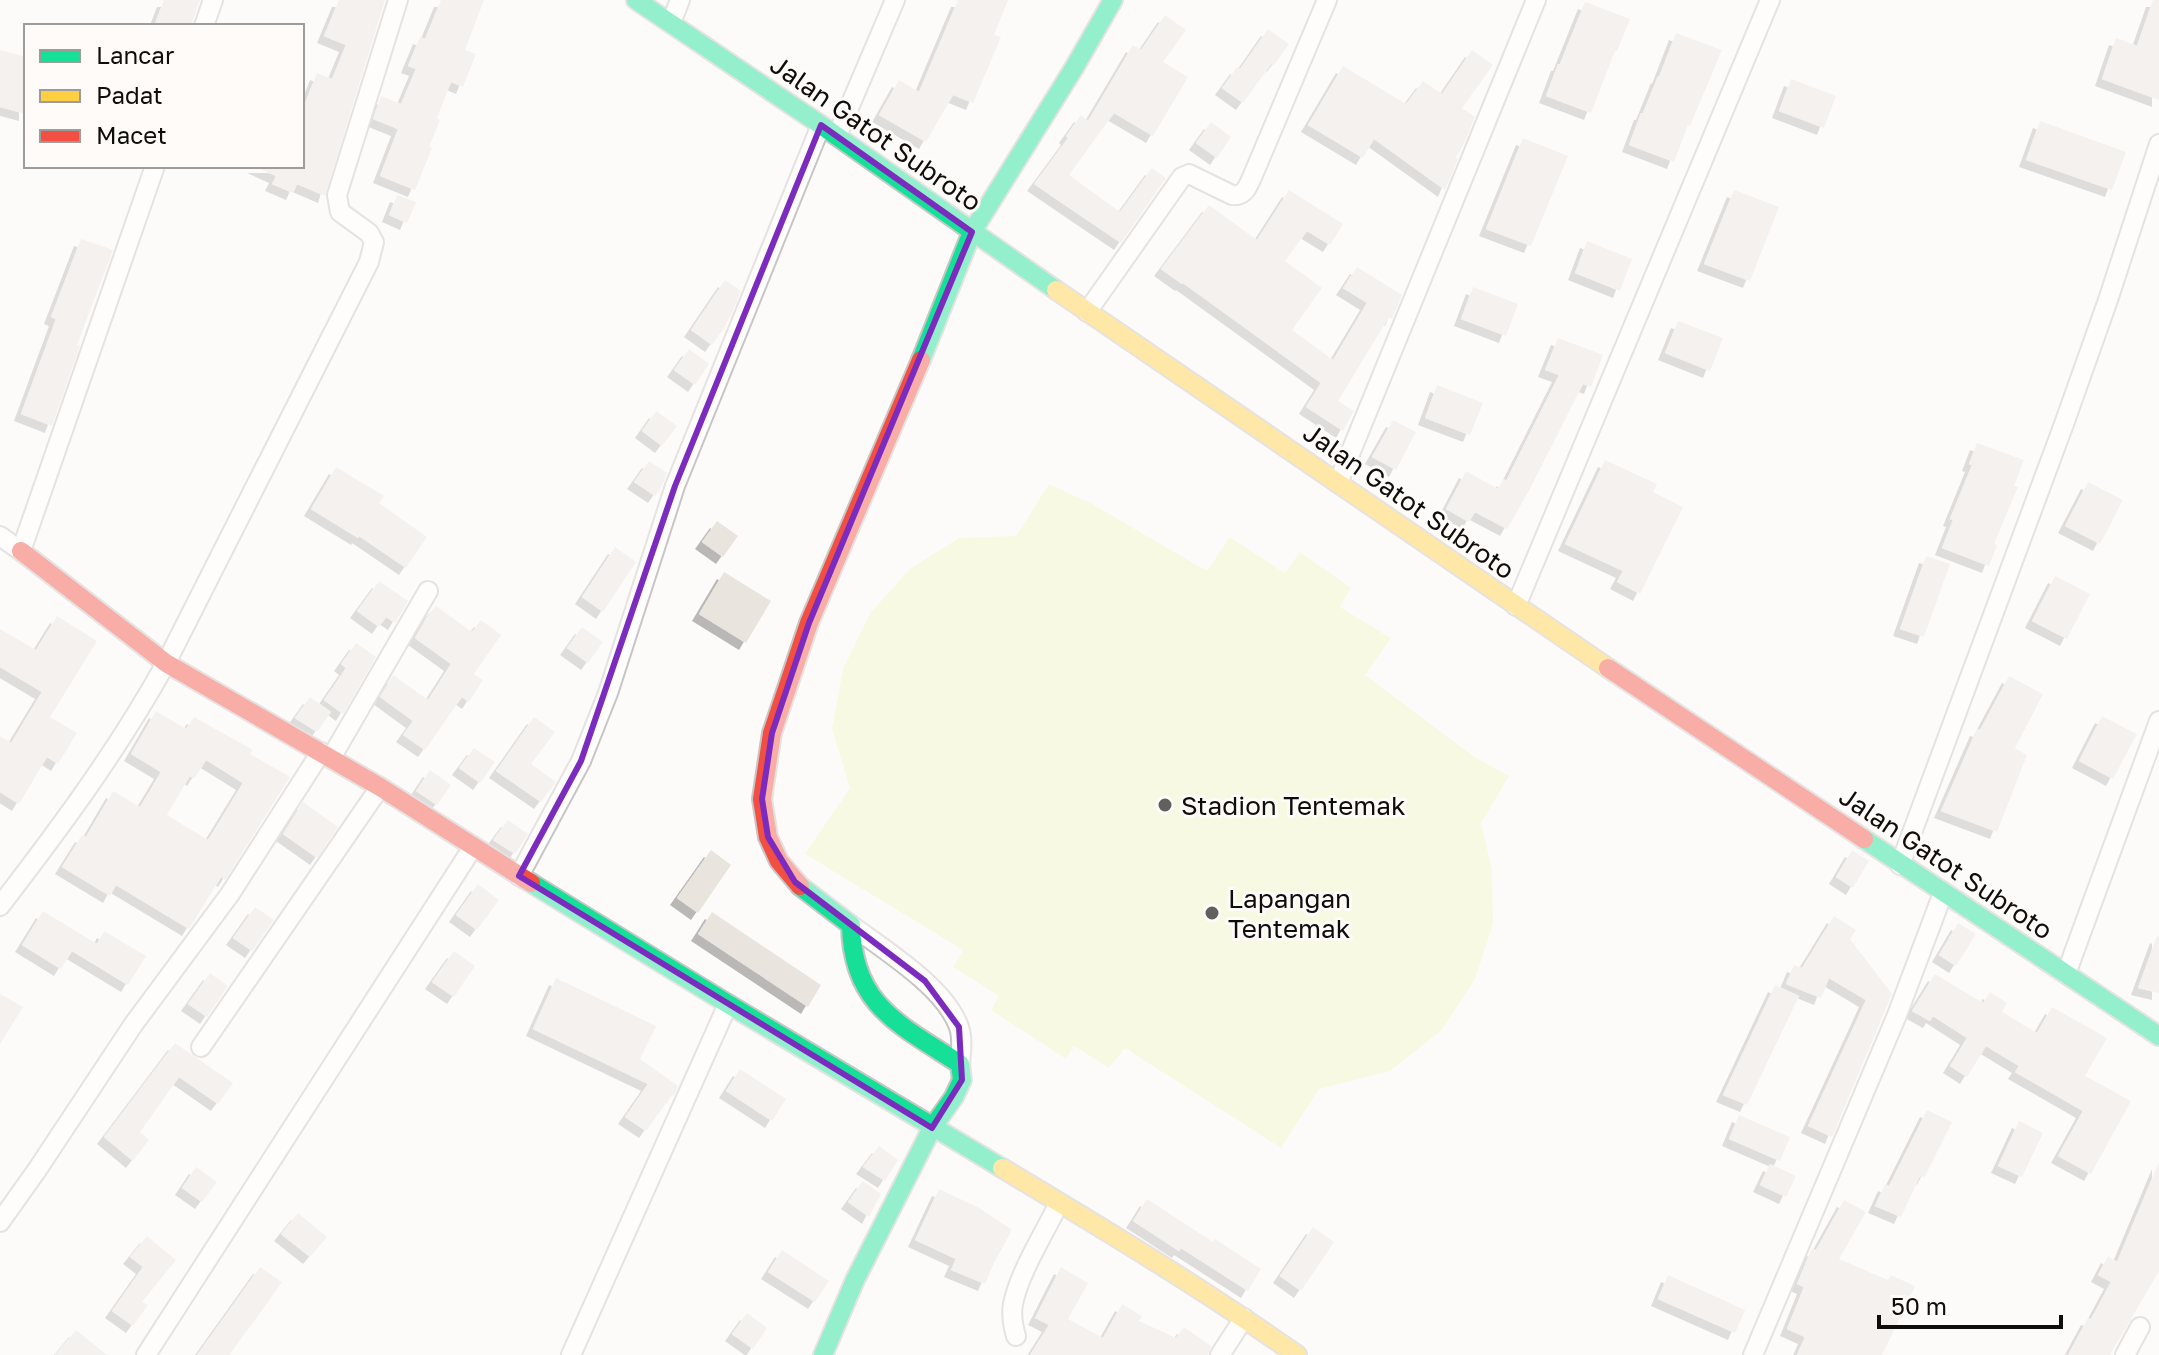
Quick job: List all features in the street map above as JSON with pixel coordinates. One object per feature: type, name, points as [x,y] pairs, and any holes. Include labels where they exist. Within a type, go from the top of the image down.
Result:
[{"type":"street","points":[[205,24],[213,0]]},
{"type":"street","points":[[0,906],[87,791],[138,714],[373,250],[374,242],[369,233],[340,212],[337,195],[398,0]]},
{"type":"street","name":"Jalan Gatot Subroto","points":[[636,0],[1516,606],[2159,1036]]},
{"type":"street","points":[[671,23],[680,0]]},
{"type":"street","points":[[837,136],[895,0]]},
{"type":"street","points":[[823,1355],[855,1280],[932,1128],[962,1080],[961,1047],[959,1027],[944,1002],[925,981],[795,882],[779,861],[768,837],[762,799],[772,733],[809,623],[907,396],[972,232],[1113,0]]},
{"type":"street","points":[[1087,312],[1182,177],[1189,174],[1232,195],[1242,194],[1253,175],[1327,0]]},
{"type":"street","points":[[1338,483],[1536,0]]},
{"type":"street","points":[[1516,606],[1770,0]]},
{"type":"street","points":[[519,876],[581,761],[608,693],[675,486],[821,125]]},
{"type":"street","points":[[1900,865],[2064,424],[2159,144]]},
{"type":"street","points":[[21,551],[154,168]]},
{"type":"street","points":[[0,536],[166,663],[380,787],[519,876],[1059,1203],[1244,1318],[1297,1355]]},
{"type":"street","points":[[0,1222],[133,1025],[230,894],[326,755],[428,591]]},
{"type":"street","points":[[2066,974],[2159,721]]},
{"type":"street","points":[[201,1047],[380,787]]},
{"type":"street","points":[[146,1355],[473,847]]},
{"type":"street","points":[[1753,1355],[1897,1015],[1943,893]]},
{"type":"street","points":[[851,925],[853,960],[872,1000],[960,1064]]},
{"type":"street","points":[[571,1355],[728,1004]]},
{"type":"street","points":[[1016,1336],[1012,1322],[1013,1304],[1023,1276],[1059,1203]]},
{"type":"street","points":[[1220,1355],[1244,1318]]},
{"type":"street","points":[[2125,1355],[2140,1327]]},
{"type":"highlighted area","points":[[821,125],[972,232],[809,623],[772,733],[762,799],[768,837],[795,882],[925,981],[959,1027],[962,1080],[932,1128],[519,876],[581,761],[675,486]]},
{"type":"green space","name":"Stadion Tentemak","points":[[1049,484],[1092,504],[1207,571],[1230,537],[1285,573],[1300,552],[1351,588],[1340,607],[1391,638],[1365,675],[1473,756],[1509,776],[1481,823],[1492,869],[1493,924],[1475,979],[1442,1030],[1390,1071],[1319,1089],[1281,1148],[1125,1048],[1109,1068],[1074,1046],[1066,1059],[991,1010],[999,996],[953,967],[963,950],[805,854],[850,788],[832,729],[843,669],[871,612],[911,568],[959,538],[1016,536]]},
{"type":"building","points":[[164,0],[200,0],[192,24],[155,24]]},
{"type":"building","points":[[339,0],[385,0],[325,196],[297,184],[293,193],[272,184],[276,176],[258,168],[304,168],[304,106],[317,73],[332,79],[346,45],[324,36]]},
{"type":"building","points":[[441,0],[484,0],[465,50],[476,54],[463,87],[451,82],[437,118],[440,120],[429,147],[432,148],[415,190],[380,176],[398,129],[373,119],[381,96],[401,104],[416,69],[408,66],[420,37],[425,39]]},
{"type":"building","points":[[958,0],[1008,0],[994,35],[1001,37],[973,103],[953,95],[926,142],[879,115],[899,80],[919,92]]},
{"type":"building","points":[[2153,0],[2159,0],[2159,100],[2102,79],[2116,38],[2137,46]]},
{"type":"building","points":[[1585,2],[1630,19],[1591,113],[1546,96]]},
{"type":"building","points":[[1165,15],[1186,30],[1163,62],[1188,77],[1153,136],[1114,113],[1069,175],[1120,212],[1152,168],[1166,178],[1121,243],[1034,184],[1081,115],[1088,121],[1133,45],[1141,50]]},
{"type":"building","points":[[1268,29],[1289,44],[1243,103],[1222,88],[1237,67],[1240,69]]},
{"type":"building","points":[[1676,33],[1722,50],[1674,162],[1629,145]]},
{"type":"building","points":[[0,50],[24,56],[24,113],[0,107]]},
{"type":"building","points":[[1472,50],[1493,65],[1462,108],[1475,117],[1445,190],[1374,139],[1363,158],[1308,125],[1343,66],[1406,104],[1423,81],[1442,94]]},
{"type":"building","points":[[1791,79],[1836,96],[1824,128],[1779,111]]},
{"type":"building","points":[[2040,121],[2126,152],[2112,190],[2026,160]]},
{"type":"building","points":[[1211,122],[1231,137],[1217,158],[1196,143]]},
{"type":"building","points":[[1523,138],[1568,156],[1531,246],[1486,229]]},
{"type":"building","points":[[1289,190],[1343,224],[1330,245],[1307,231],[1285,261],[1322,288],[1292,330],[1333,360],[1367,303],[1343,288],[1357,267],[1402,295],[1392,319],[1389,317],[1338,401],[1354,411],[1343,431],[1306,407],[1321,383],[1161,269],[1209,205],[1257,240]]},
{"type":"building","points":[[1734,190],[1779,207],[1750,281],[1704,264]]},
{"type":"building","points":[[397,195],[416,202],[407,223],[389,215]]},
{"type":"building","points":[[81,239],[113,250],[77,345],[80,346],[52,426],[21,414],[56,319],[51,317]]},
{"type":"building","points":[[1587,241],[1632,259],[1620,291],[1575,273]]},
{"type":"building","points":[[725,280],[741,291],[727,324],[712,345],[691,330]]},
{"type":"building","points":[[1473,287],[1518,304],[1506,336],[1461,319]]},
{"type":"building","points":[[1678,321],[1723,338],[1710,371],[1665,353]]},
{"type":"building","points":[[1558,338],[1603,355],[1591,387],[1583,384],[1507,529],[1475,512],[1469,522],[1446,509],[1466,471],[1498,489],[1504,479],[1506,481],[1559,375],[1545,370]]},
{"type":"building","points":[[689,349],[709,364],[695,385],[674,370]]},
{"type":"building","points":[[1437,385],[1483,403],[1470,435],[1425,418]]},
{"type":"building","points":[[656,411],[677,426],[662,446],[642,431]]},
{"type":"building","points":[[1393,420],[1416,432],[1396,470],[1372,457]]},
{"type":"building","points":[[1977,443],[2024,460],[2014,486],[2018,487],[1994,544],[1997,545],[1989,566],[1942,548]]},
{"type":"building","points":[[1605,460],[1657,484],[1653,492],[1683,507],[1640,594],[1617,582],[1623,571],[1565,544]]},
{"type":"building","points":[[649,461],[667,473],[655,496],[634,482]]},
{"type":"building","points":[[336,467],[384,496],[379,503],[427,537],[406,568],[311,509]]},
{"type":"building","points":[[2088,482],[2123,500],[2100,544],[2065,526]]},
{"type":"building","points":[[717,521],[738,536],[723,557],[702,542]]},
{"type":"building","points":[[615,547],[636,562],[603,612],[582,597]]},
{"type":"building","points":[[1926,556],[1950,564],[1924,637],[1900,629]]},
{"type":"building","points":[[724,572],[771,601],[746,643],[699,614]]},
{"type":"building","points":[[2055,576],[2090,594],[2067,639],[2032,621]]},
{"type":"building","points":[[379,581],[408,601],[395,623],[386,617],[379,627],[357,611]]},
{"type":"building","points":[[436,606],[472,632],[481,620],[501,635],[474,674],[483,680],[469,702],[462,697],[425,750],[403,735],[413,721],[380,697],[393,675],[428,700],[451,664],[415,638]]},
{"type":"building","points":[[57,616],[97,641],[50,717],[77,733],[58,764],[47,757],[19,804],[0,792],[0,736],[11,743],[42,692],[0,667],[0,629],[36,650]]},
{"type":"building","points":[[582,627],[603,642],[588,663],[567,648]]},
{"type":"building","points":[[356,643],[376,657],[343,714],[324,700],[346,668],[341,664]]},
{"type":"building","points":[[2009,676],[2043,694],[2015,748],[2027,755],[1997,832],[1941,811],[1977,729],[1980,730]]},
{"type":"building","points":[[310,697],[331,712],[317,732],[295,718]]},
{"type":"building","points":[[156,711],[186,729],[194,717],[253,750],[250,754],[290,777],[225,880],[221,877],[189,929],[116,885],[110,896],[62,867],[82,835],[86,837],[113,791],[140,807],[161,772],[131,754]],"holes":[[[206,760],[243,783],[208,840],[167,815],[190,776],[194,779]]]},
{"type":"building","points":[[2102,716],[2137,734],[2113,779],[2079,761]]},
{"type":"building","points":[[534,717],[555,732],[531,764],[556,782],[541,802],[496,771]]},
{"type":"building","points":[[474,748],[495,762],[480,783],[459,768]]},
{"type":"building","points":[[430,770],[451,785],[437,805],[416,791]]},
{"type":"building","points":[[303,802],[338,827],[317,858],[283,834]]},
{"type":"building","points":[[508,820],[528,834],[515,854],[493,840]]},
{"type":"building","points":[[711,850],[731,865],[698,913],[677,898]]},
{"type":"building","points":[[1852,850],[1869,861],[1853,888],[1836,877]]},
{"type":"building","points":[[478,884],[499,900],[477,930],[456,915]]},
{"type":"building","points":[[255,907],[274,920],[252,951],[233,938]]},
{"type":"building","points":[[43,911],[97,944],[104,931],[146,956],[128,985],[72,951],[61,969],[22,945]]},
{"type":"building","points":[[712,912],[821,985],[808,1007],[698,934]]},
{"type":"building","points":[[1834,916],[1856,930],[1850,939],[1892,994],[1832,1137],[1808,1126],[1866,1000],[1829,978],[1821,998],[1786,984],[1794,965],[1802,968]]},
{"type":"building","points":[[1958,923],[1976,934],[1956,966],[1939,955]]},
{"type":"building","points":[[2159,937],[2159,993],[2138,988]]},
{"type":"building","points":[[454,951],[475,966],[454,997],[432,982]]},
{"type":"building","points":[[210,973],[228,986],[207,1017],[188,1004]]},
{"type":"building","points":[[1935,974],[1983,1003],[1990,992],[2007,1003],[2002,1012],[2037,1033],[2052,1007],[2107,1038],[2085,1076],[2131,1101],[2091,1174],[2058,1156],[2083,1111],[2015,1072],[2019,1066],[1986,1046],[1967,1077],[1950,1066],[1967,1038],[1933,1016],[1930,1021],[1912,1011]]},
{"type":"building","points":[[556,978],[656,1026],[640,1059],[678,1086],[674,1096],[646,1131],[625,1117],[648,1084],[533,1029]]},
{"type":"building","points":[[1775,985],[1799,996],[1747,1105],[1723,1095]]},
{"type":"building","points":[[0,994],[23,1007],[0,1044]]},
{"type":"building","points":[[175,1043],[233,1083],[218,1104],[179,1077],[140,1132],[149,1140],[133,1161],[104,1137]]},
{"type":"building","points":[[740,1069],[786,1099],[772,1121],[726,1091]]},
{"type":"building","points":[[1927,1110],[1952,1122],[1924,1178],[1920,1176],[1901,1217],[1875,1206],[1885,1184],[1889,1186]]},
{"type":"building","points":[[1739,1115],[1790,1137],[1780,1161],[1729,1139]]},
{"type":"building","points":[[2019,1121],[2043,1133],[2022,1177],[1998,1166]]},
{"type":"building","points":[[879,1146],[898,1160],[885,1181],[863,1167]]},
{"type":"building","points":[[2159,1162],[2159,1271],[2110,1355],[2068,1355],[2111,1282],[2098,1275],[2108,1256],[2117,1262]]},
{"type":"building","points":[[1770,1164],[1796,1176],[1786,1197],[1760,1185]]},
{"type":"building","points":[[196,1167],[217,1182],[202,1202],[182,1188]]},
{"type":"building","points":[[863,1181],[881,1194],[869,1217],[848,1202]]},
{"type":"building","points":[[939,1189],[979,1208],[1012,1230],[985,1284],[951,1270],[956,1259],[915,1240]]},
{"type":"building","points":[[1147,1199],[1261,1269],[1248,1291],[1133,1221]]},
{"type":"building","points":[[1844,1200],[1866,1212],[1839,1259],[1888,1280],[1891,1275],[1915,1286],[1882,1355],[1797,1355],[1805,1337],[1787,1329],[1804,1287],[1797,1284],[1812,1248],[1816,1250]]},
{"type":"building","points":[[298,1213],[327,1237],[310,1257],[281,1234]]},
{"type":"building","points":[[1313,1227],[1334,1242],[1301,1291],[1280,1276]]},
{"type":"building","points":[[147,1236],[176,1260],[142,1302],[148,1305],[133,1326],[112,1311],[143,1267],[130,1257]]},
{"type":"building","points":[[782,1250],[829,1281],[815,1302],[768,1272]]},
{"type":"building","points":[[260,1267],[282,1282],[260,1313],[229,1355],[197,1355]]},
{"type":"building","points":[[1061,1267],[1088,1283],[1068,1319],[1103,1338],[1122,1304],[1142,1316],[1139,1321],[1176,1338],[1184,1327],[1211,1346],[1208,1355],[1030,1355],[1049,1325],[1035,1318]]},
{"type":"building","points":[[1668,1275],[1745,1310],[1735,1333],[1658,1299]]},
{"type":"building","points":[[747,1313],[767,1328],[753,1349],[732,1334]]},
{"type":"building","points":[[76,1330],[107,1355],[55,1355]]},
{"type":"traffic: fast","points":[[636,0],[1056,290]]},
{"type":"traffic: fast","points":[[921,360],[972,232],[1113,0]]},
{"type":"traffic: fast","points":[[1864,839],[2159,1036]]},
{"type":"traffic: fast","points":[[531,883],[1002,1168]]},
{"type":"traffic: fast","points":[[800,886],[851,925],[860,975],[883,1010],[960,1064],[962,1080],[932,1128],[855,1280],[823,1355]]},
{"type":"traffic: slow","points":[[1056,290],[1608,668]]},
{"type":"traffic: slow","points":[[1002,1168],[1188,1282],[1297,1355]]},
{"type":"traffic: jam","points":[[800,886],[779,861],[768,837],[762,799],[772,733],[809,623],[921,360]]},
{"type":"traffic: jam","points":[[21,551],[166,663],[380,787],[531,883]]},
{"type":"traffic: jam","points":[[1608,668],[1864,839]]},
{"type":"place","name":"Stadion Tentemak","points":[[1165,805]]},
{"type":"place","name":"Lapangan Tentemak","points":[[1212,913]]}]
